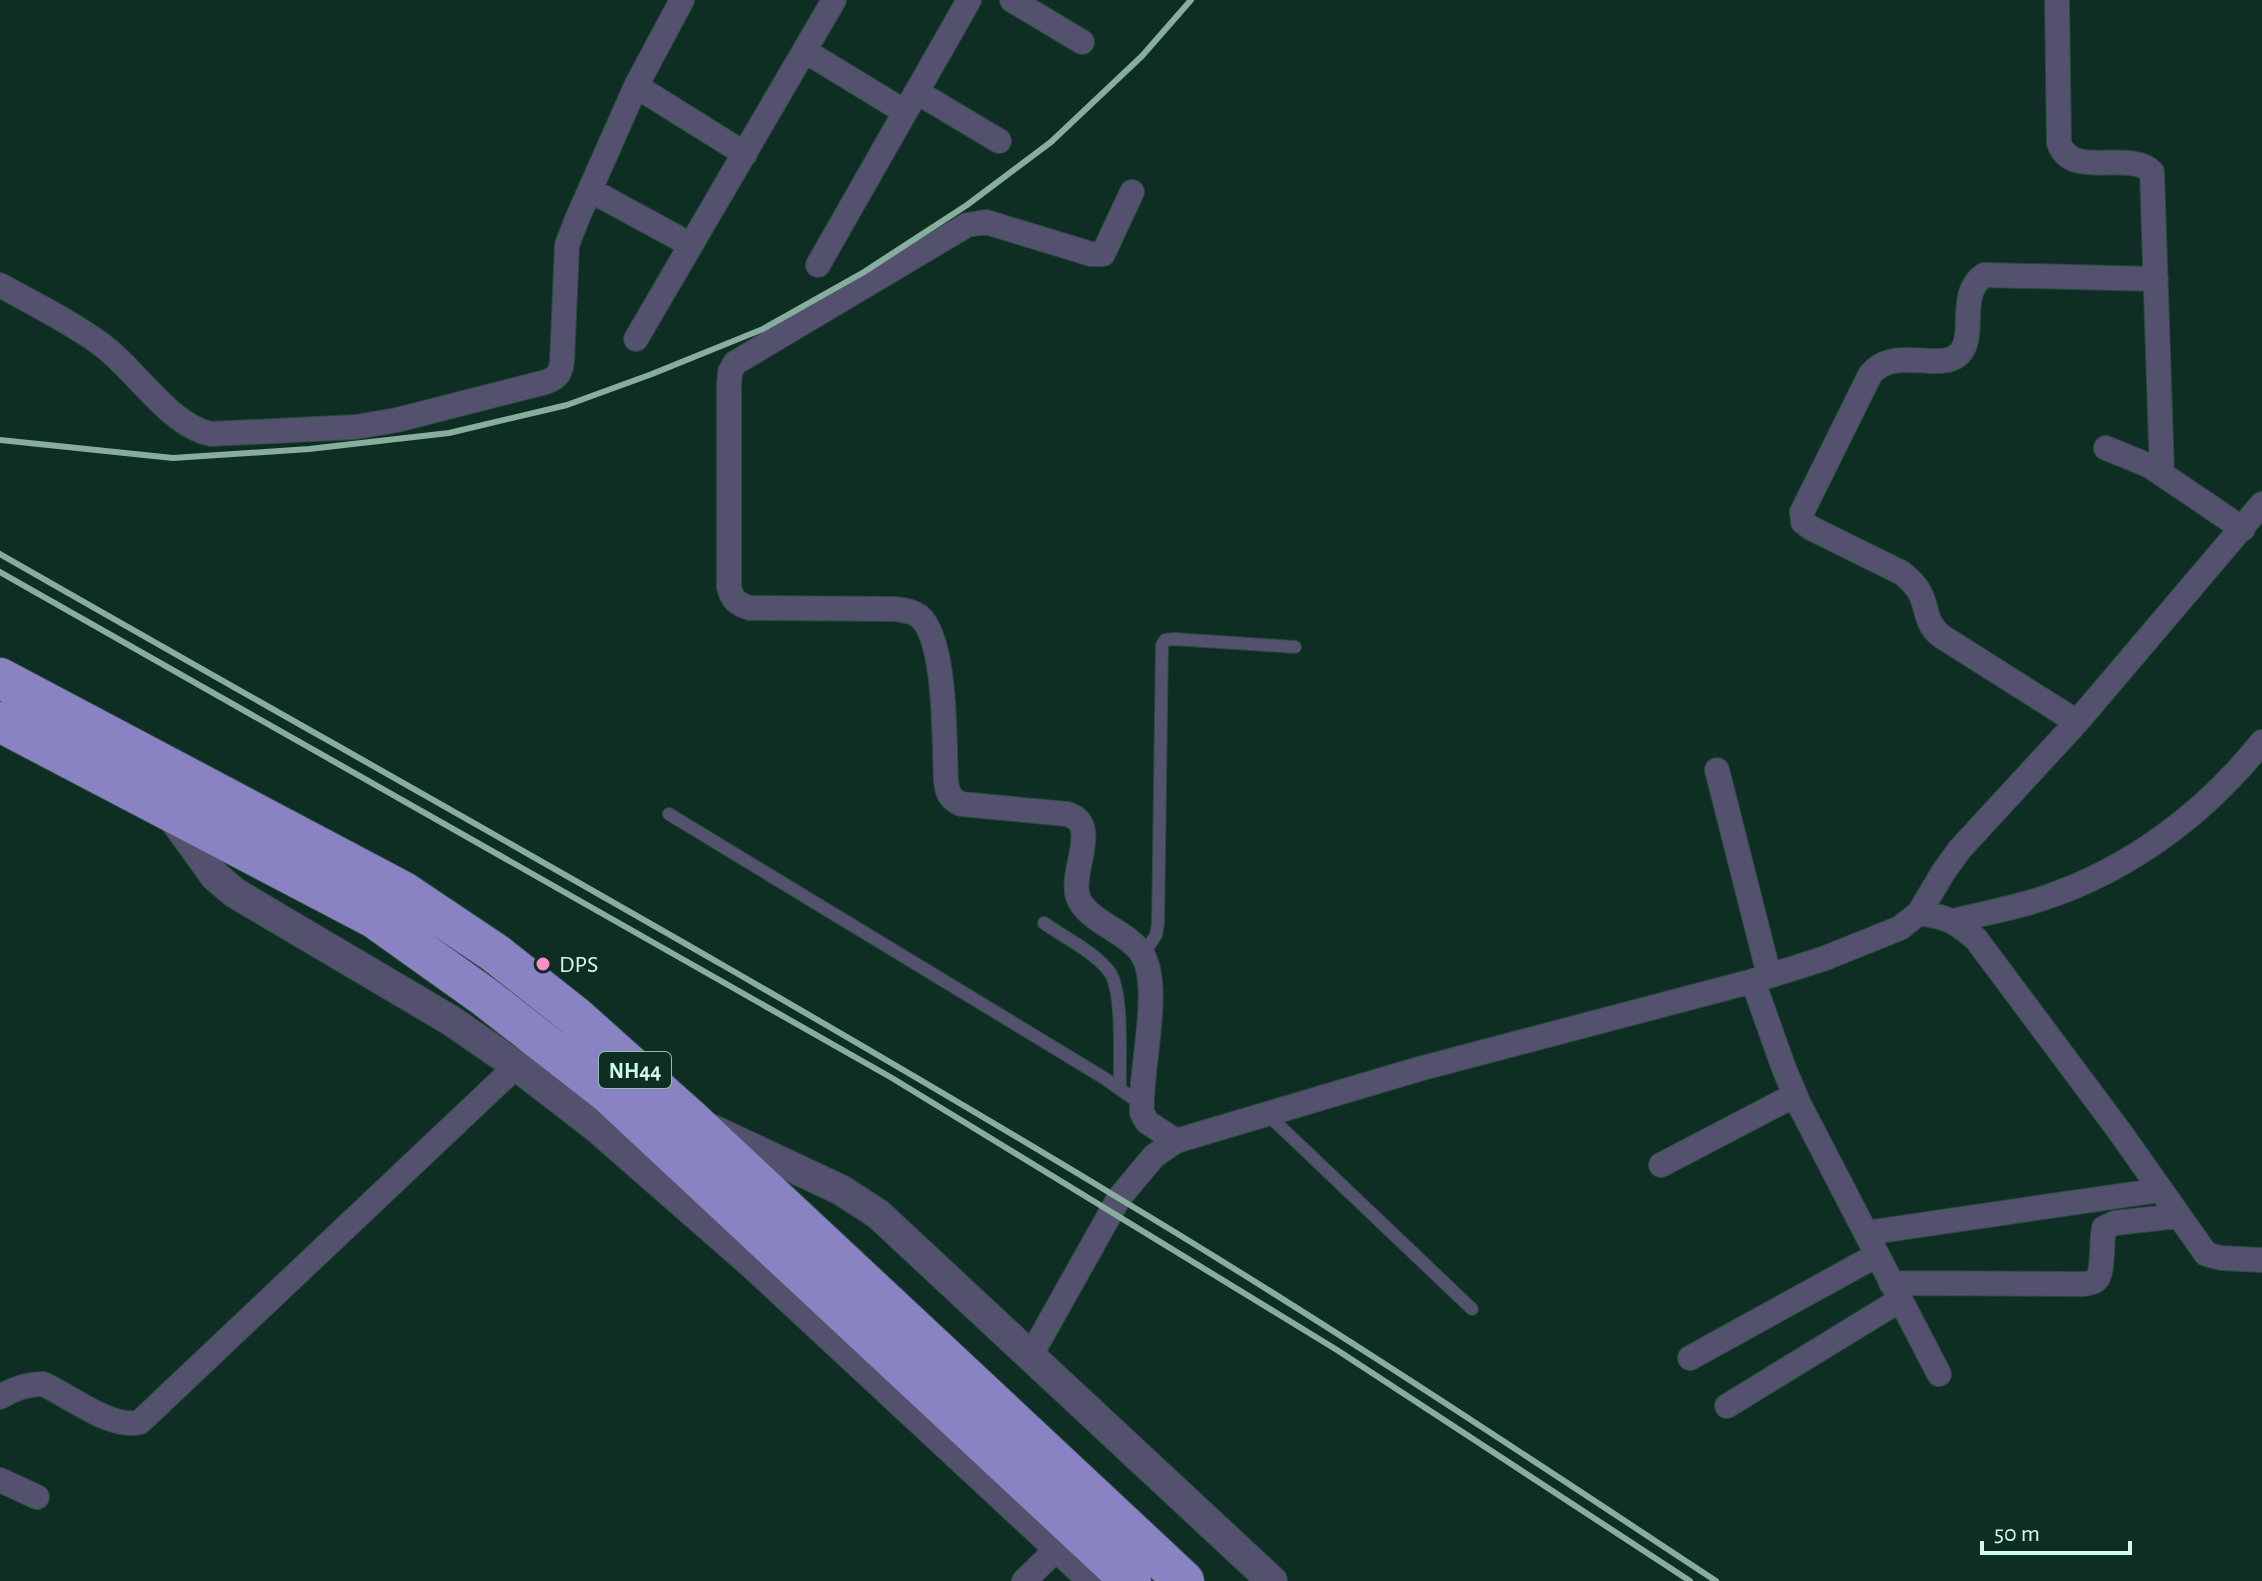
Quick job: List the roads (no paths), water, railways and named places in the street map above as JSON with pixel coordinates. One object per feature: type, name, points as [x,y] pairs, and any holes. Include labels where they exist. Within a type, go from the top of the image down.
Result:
[{"type":"highway","name":"NH44","points":[[0,678],[404,892],[495,953],[576,1017],[690,1119],[1184,1581]]},
{"type":"highway","name":"NH44","points":[[0,722],[374,918],[485,997],[529,1054],[608,1093],[1131,1581]]},
{"type":"street","points":[[0,285],[101,344],[119,358],[176,417],[198,431],[230,434],[356,427],[397,420],[556,378],[562,362],[567,245],[636,86],[682,0]]},
{"type":"street","points":[[636,339],[834,0]]},
{"type":"street","points":[[818,265],[969,0]]},
{"type":"street","points":[[1012,0],[1082,42]]},
{"type":"street","points":[[2057,0],[2059,143],[2062,152],[2081,161],[2140,164],[2152,172],[2162,474]]},
{"type":"street","points":[[805,51],[999,141]]},
{"type":"street","points":[[636,86],[745,154]]},
{"type":"street","points":[[590,190],[691,245]]},
{"type":"street","points":[[1132,192],[1103,254],[1091,254],[986,222],[967,225],[735,363],[730,372],[729,385],[729,587],[732,598],[739,605],[750,608],[895,609],[920,617],[934,642],[940,665],[947,792],[953,800],[961,804],[1067,814],[1077,817],[1082,824],[1076,886],[1078,898],[1083,906],[1135,945],[1143,955],[1150,989],[1142,1113],[1147,1122],[1176,1141]]},
{"type":"street","points":[[2077,722],[1941,636],[1929,625],[1919,590],[1902,573],[1811,528],[1803,522],[1802,512],[1876,367],[1886,361],[1942,360],[1960,354],[1965,344],[1971,290],[1975,281],[1984,275],[2156,279]]},
{"type":"street","points":[[1031,1355],[1119,1198],[1154,1156],[1176,1141],[1419,1069],[1823,959],[1900,928],[1919,913],[1960,849],[2077,722],[2256,515],[2106,448]]},
{"type":"street","points":[[1954,921],[2042,899],[2112,868],[2156,842],[2188,818],[2217,793],[2262,742]]},
{"type":"street","points":[[1717,770],[1761,978],[1795,1095],[1939,1374]]},
{"type":"street","points":[[1919,913],[1954,921],[1976,939],[2120,1132],[2206,1254],[2241,1261],[2262,1260]]},
{"type":"street","points":[[0,1397],[20,1388],[43,1384],[110,1419],[131,1425],[140,1422],[529,1054],[595,1126],[754,1265],[1094,1581]]},
{"type":"street","points":[[1661,1165],[1795,1095]]},
{"type":"street","points":[[690,1119],[841,1190],[878,1214],[1272,1581]]},
{"type":"street","points":[[1690,1358],[1871,1244],[2160,1190]]},
{"type":"street","points":[[1727,1406],[1896,1292],[2094,1282],[2101,1270],[2104,1228],[2115,1223],[2178,1216]]},
{"type":"street","points":[[0,1480],[37,1497]]},
{"type":"street","points":[[1024,1581],[1058,1548]]},
{"type":"lane","points":[[1143,955],[1156,935],[1158,924],[1162,645],[1165,640],[1174,639],[1295,647]]},
{"type":"lane","points":[[669,814],[1120,1088],[1141,1104]]},
{"type":"lane","points":[[1044,923],[1100,962],[1111,974],[1117,995],[1120,1088]]},
{"type":"lane","points":[[1266,1113],[1472,1309]]},
{"type":"railway","points":[[0,440],[173,458],[309,449],[449,433],[567,405],[652,374],[763,329],[864,272],[967,205],[1051,142],[1142,56],[1191,0]]},
{"type":"railway","points":[[0,554],[699,951],[977,1113],[1342,1337],[1716,1581]]},
{"type":"railway","points":[[0,572],[892,1078],[1337,1350],[1690,1581]]},
{"type":"place","name":"DPS","points":[[543,964]]}]
